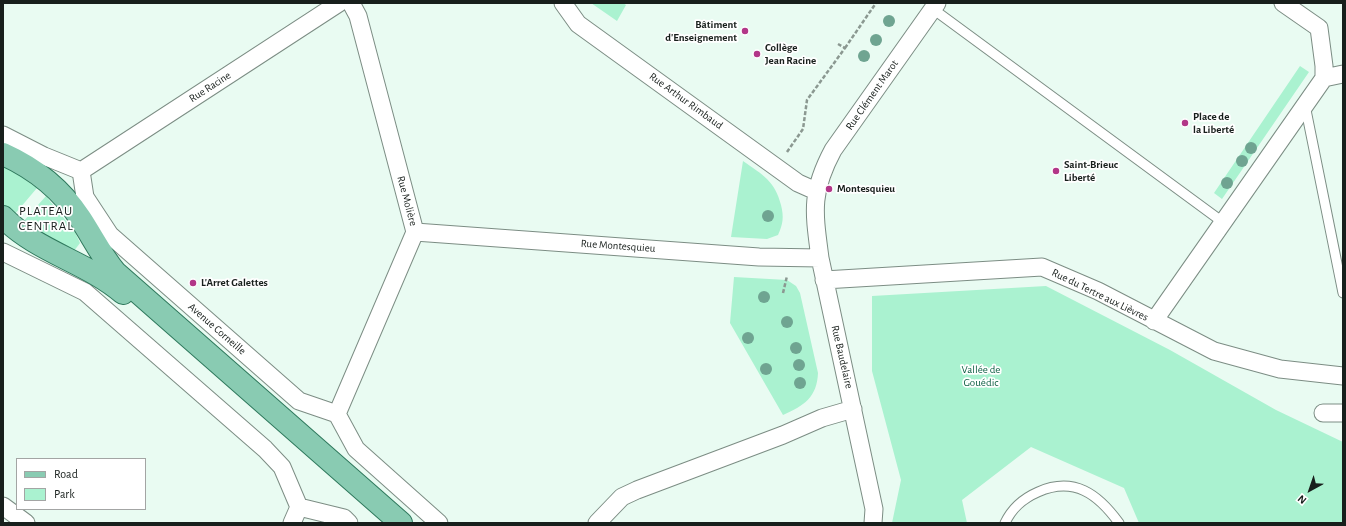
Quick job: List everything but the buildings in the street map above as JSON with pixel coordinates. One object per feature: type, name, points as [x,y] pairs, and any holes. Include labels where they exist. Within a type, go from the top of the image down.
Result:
[{"type":"main road","points":[[3,154],[24,164],[56,190],[80,218],[99,251],[115,272],[401,523]]},
{"type":"main road","points":[[3,217],[32,240],[110,282],[381,523]]},
{"type":"street","name":"Rue Racine","points":[[81,171],[339,3]]},
{"type":"street","name":"Rue Molière","points":[[337,414],[415,232],[358,16],[351,3]]},
{"type":"street","name":"Rue Arthur Rimbaud","points":[[563,3],[578,24],[798,183],[816,191]]},
{"type":"street","points":[[1154,321],[1324,78],[1319,28],[1283,3]]},
{"type":"street","name":"Rue Clément Marot","points":[[816,191],[822,169],[833,150],[935,6]]},
{"type":"street","points":[[1324,78],[1343,74]]},
{"type":"street","points":[[3,135],[44,156],[81,171]]},
{"type":"street","name":"Avenue Corneille","points":[[81,171],[85,198],[110,235],[299,401],[337,414]]},
{"type":"street","name":"Rue Baudelaire","points":[[816,191],[815,220],[820,258],[874,509],[873,523]]},
{"type":"street","name":"Rue Montesquieu","points":[[415,232],[751,256],[820,258]]},
{"type":"street","points":[[3,252],[85,292],[265,449],[282,467],[300,507]]},
{"type":"street","name":"Rue du Tertre aux Lièvres","points":[[824,280],[1042,267],[1098,291],[1214,351],[1280,369],[1343,376]]},
{"type":"street","points":[[597,523],[622,497],[637,490],[783,435],[822,418],[853,409]]},
{"type":"street","points":[[1323,413],[1343,413]]},
{"type":"street","points":[[337,414],[356,449],[439,523]]},
{"type":"street","points":[[3,506],[26,523]]},
{"type":"street","points":[[292,523],[300,507]]},
{"type":"street","points":[[300,507],[344,518],[349,523]]},
{"type":"lane","points":[[935,6],[1224,223]]},
{"type":"lane","points":[[1305,105],[1340,258],[1343,293]]},
{"type":"lane","points":[[1005,523],[1010,512],[1025,498],[1049,487],[1066,485],[1087,492],[1107,506],[1119,523]]},
{"type":"path","points":[[787,174],[787,150],[803,129],[807,100],[876,3]]},
{"type":"path","points":[[838,44],[845,48]]},
{"type":"path","points":[[783,293],[787,280]]},
{"type":"green space","points":[[591,3],[623,3],[626,5],[617,21]]},
{"type":"green space","points":[[1300,66],[1309,72],[1222,199],[1214,193]]},
{"type":"green space","points":[[743,161],[767,179],[775,190],[781,205],[783,217],[778,235],[767,239],[731,237]]},
{"type":"green space","points":[[3,166],[15,172],[37,188],[14,215],[3,204]]},
{"type":"green space","points":[[46,196],[75,232],[80,243],[74,251],[22,223]]},
{"type":"green space","points":[[734,277],[787,280],[796,286],[800,293],[818,373],[817,381],[808,400],[797,408],[783,415],[730,323]]},
{"type":"green space","name":"Vallée de Gouédic","points":[[1046,286],[1170,350],[1276,410],[1343,442],[1343,523],[1139,523],[1124,488],[1031,447],[962,500],[967,523],[892,523],[901,480],[872,371],[872,296]]},
{"type":"place","name":"Bâtiment d'Enseignement","points":[[745,31]]},
{"type":"place","name":"Collège Jean Racine","points":[[757,54]]},
{"type":"place","name":"Place de la Liberté","points":[[1185,123]]},
{"type":"place","name":"Saint-Brieuc Liberté","points":[[1056,171]]},
{"type":"place","name":"Montesquieu","points":[[829,189]]},
{"type":"place","name":"L'Arret Galettes","points":[[193,283]]},
{"type":"district","name":"PLATEAU CENTRAL","points":[[46,218]]}]
